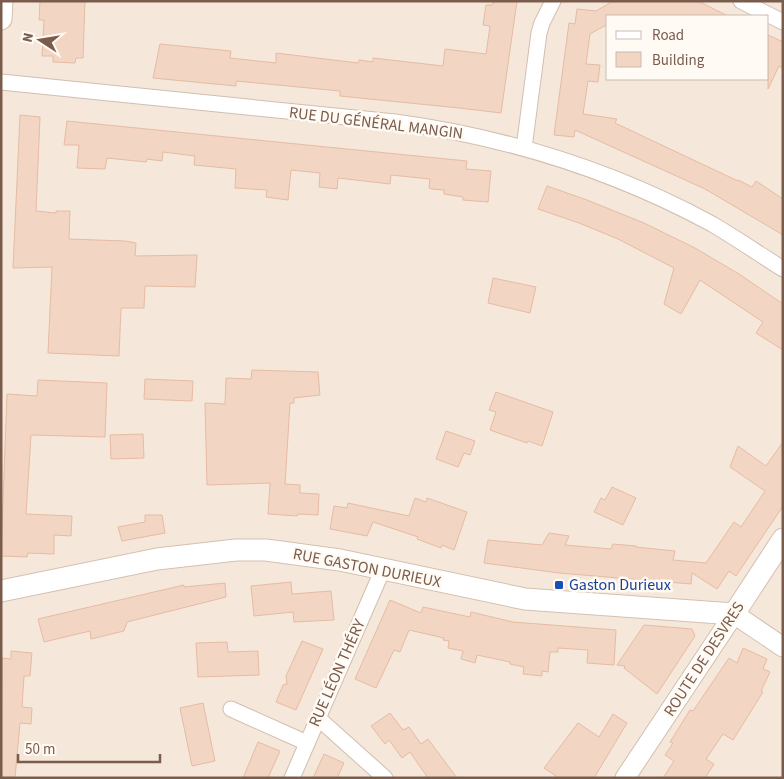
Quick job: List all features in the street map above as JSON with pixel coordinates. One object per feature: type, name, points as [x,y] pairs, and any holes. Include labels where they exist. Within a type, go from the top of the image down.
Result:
[{"type":"main road","points":[[1,19],[2,1]]},
{"type":"main road","name":"ROUTE DE DESVRES","points":[[734,614],[783,540]]},
{"type":"main road","name":"RUE GASTON DURIEUX","points":[[1,591],[158,559],[236,550],[266,550],[340,560],[525,598],[734,614]]},
{"type":"street","points":[[524,148],[539,33],[553,1]]},
{"type":"street","points":[[741,1],[783,22]]},
{"type":"street","name":"RUE DU GÉNÉRAL MANGIN","points":[[1,82],[395,122],[445,130],[524,148],[594,171],[678,207],[714,225],[783,269]]},
{"type":"street","name":"RUE LÉON THÉRY","points":[[292,778],[383,569]]},
{"type":"street","points":[[734,614],[783,647]]},
{"type":"street","name":"ROUTE DE DESVRES","points":[[625,778],[734,614]]},
{"type":"street","points":[[231,709],[307,743]]},
{"type":"street","points":[[318,718],[385,778]]},
{"type":"shaded area","points":[[1,1],[783,1],[783,778],[1,778]]},
{"type":"building","points":[[40,1],[85,1],[83,58],[76,58],[75,63],[53,62],[53,56],[42,56],[44,20],[39,20]]},
{"type":"building","points":[[494,1],[517,1],[501,113],[340,96],[340,91],[236,81],[236,86],[153,78],[160,44],[231,51],[230,58],[276,63],[276,53],[358,63],[359,60],[373,62],[373,58],[443,66],[445,49],[486,54],[490,26],[483,25],[486,5],[492,5]]},
{"type":"building","points":[[613,1],[698,1],[726,15],[606,15],[606,25],[590,34],[586,64],[600,65],[598,82],[588,81],[583,114],[617,119],[615,123],[738,181],[752,187],[756,181],[783,199],[783,235],[705,189],[575,130],[574,137],[554,135],[569,23],[575,24],[577,9],[596,11]]},
{"type":"building","points":[[769,35],[783,42],[783,68],[779,66],[768,89]]},
{"type":"building","points":[[20,115],[40,117],[36,211],[56,213],[56,211],[70,211],[69,239],[136,243],[135,256],[197,255],[195,287],[145,286],[144,308],[121,308],[119,356],[48,353],[52,267],[13,268]]},
{"type":"building","points":[[67,121],[467,161],[466,169],[491,171],[488,202],[463,200],[463,197],[444,194],[444,190],[429,188],[430,179],[391,175],[390,184],[338,178],[337,189],[319,187],[320,173],[291,170],[288,200],[266,197],[267,190],[235,188],[236,169],[194,165],[195,156],[163,152],[162,161],[147,159],[146,162],[107,158],[105,169],[77,168],[79,145],[64,145]]},
{"type":"building","points":[[547,186],[644,223],[695,248],[739,274],[783,304],[783,350],[756,333],[763,322],[700,280],[681,314],[664,304],[674,268],[618,239],[538,209]]},
{"type":"building","points":[[493,278],[536,287],[530,313],[488,303]]},
{"type":"building","points":[[252,370],[318,372],[320,395],[294,398],[294,403],[290,403],[285,484],[300,485],[300,493],[319,494],[318,515],[268,514],[270,483],[207,485],[205,403],[225,404],[226,378],[251,379]]},
{"type":"building","points":[[145,379],[193,381],[192,401],[144,399]]},
{"type":"building","points":[[38,380],[107,383],[105,437],[31,435],[26,514],[72,516],[71,536],[54,535],[54,554],[28,553],[27,557],[1,556],[7,394],[37,396]]},
{"type":"building","points":[[496,392],[553,412],[542,446],[528,441],[527,443],[490,430],[496,412],[489,410]]},
{"type":"building","points":[[446,431],[475,441],[470,455],[464,453],[458,467],[436,459]]},
{"type":"building","points":[[143,434],[144,458],[111,459],[110,435]]},
{"type":"building","points":[[783,442],[783,506],[736,576],[729,571],[717,589],[692,573],[691,584],[559,573],[484,563],[488,540],[542,545],[549,533],[569,536],[565,545],[611,549],[613,544],[636,546],[675,551],[673,560],[706,563],[734,522],[741,527],[765,491],[730,467],[738,446],[766,466]]},
{"type":"building","points":[[612,487],[636,498],[623,525],[594,512],[601,498],[605,500]]},
{"type":"building","points":[[415,498],[426,502],[427,498],[467,512],[454,550],[442,545],[441,548],[417,539],[418,537],[373,522],[367,536],[330,529],[334,506],[347,508],[348,503],[409,516]]},
{"type":"building","points":[[145,515],[162,515],[165,533],[122,541],[118,527],[145,522]]},
{"type":"building","points":[[291,582],[292,594],[331,591],[334,620],[294,622],[293,612],[254,616],[251,586]]},
{"type":"building","points":[[225,583],[226,597],[127,622],[124,631],[91,639],[90,631],[44,642],[38,619],[184,585],[184,587]]},
{"type":"building","points":[[390,600],[421,613],[423,607],[470,617],[471,612],[513,622],[616,630],[614,665],[587,663],[588,650],[558,648],[558,652],[550,652],[548,672],[542,671],[542,676],[523,674],[524,667],[510,664],[510,662],[477,655],[475,663],[461,659],[463,651],[448,648],[449,641],[443,640],[444,638],[409,630],[400,652],[394,650],[376,688],[355,679]]},
{"type":"building","points":[[644,625],[692,629],[695,636],[657,694],[624,668],[625,666],[617,665]]},
{"type":"building","points":[[302,641],[323,649],[296,710],[276,702],[283,685],[287,684],[286,676]]},
{"type":"building","points":[[227,642],[228,652],[258,651],[259,675],[198,677],[196,643]]},
{"type":"building","points":[[743,648],[767,659],[763,669],[770,672],[761,691],[763,692],[733,740],[723,734],[706,759],[714,764],[705,778],[663,778],[674,761],[665,755],[673,743],[670,742],[690,710],[693,711],[729,658],[737,663]]},
{"type":"building","points":[[11,651],[32,653],[30,676],[24,676],[22,707],[32,708],[31,724],[20,723],[15,778],[1,778],[2,658],[11,659]]},
{"type":"building","points":[[203,703],[215,761],[192,766],[180,708]]},
{"type":"building","points":[[390,713],[403,730],[409,727],[421,744],[428,739],[457,778],[428,778],[410,752],[402,758],[389,740],[385,744],[371,726]]},
{"type":"building","points":[[613,714],[627,723],[594,778],[559,778],[544,768],[578,723],[599,737]]},
{"type":"building","points":[[258,742],[280,751],[268,778],[243,778]]},
{"type":"building","points":[[324,754],[344,763],[337,778],[313,778]]},
{"type":"place","name":"Gaston Durieux","points":[[559,585]]}]
